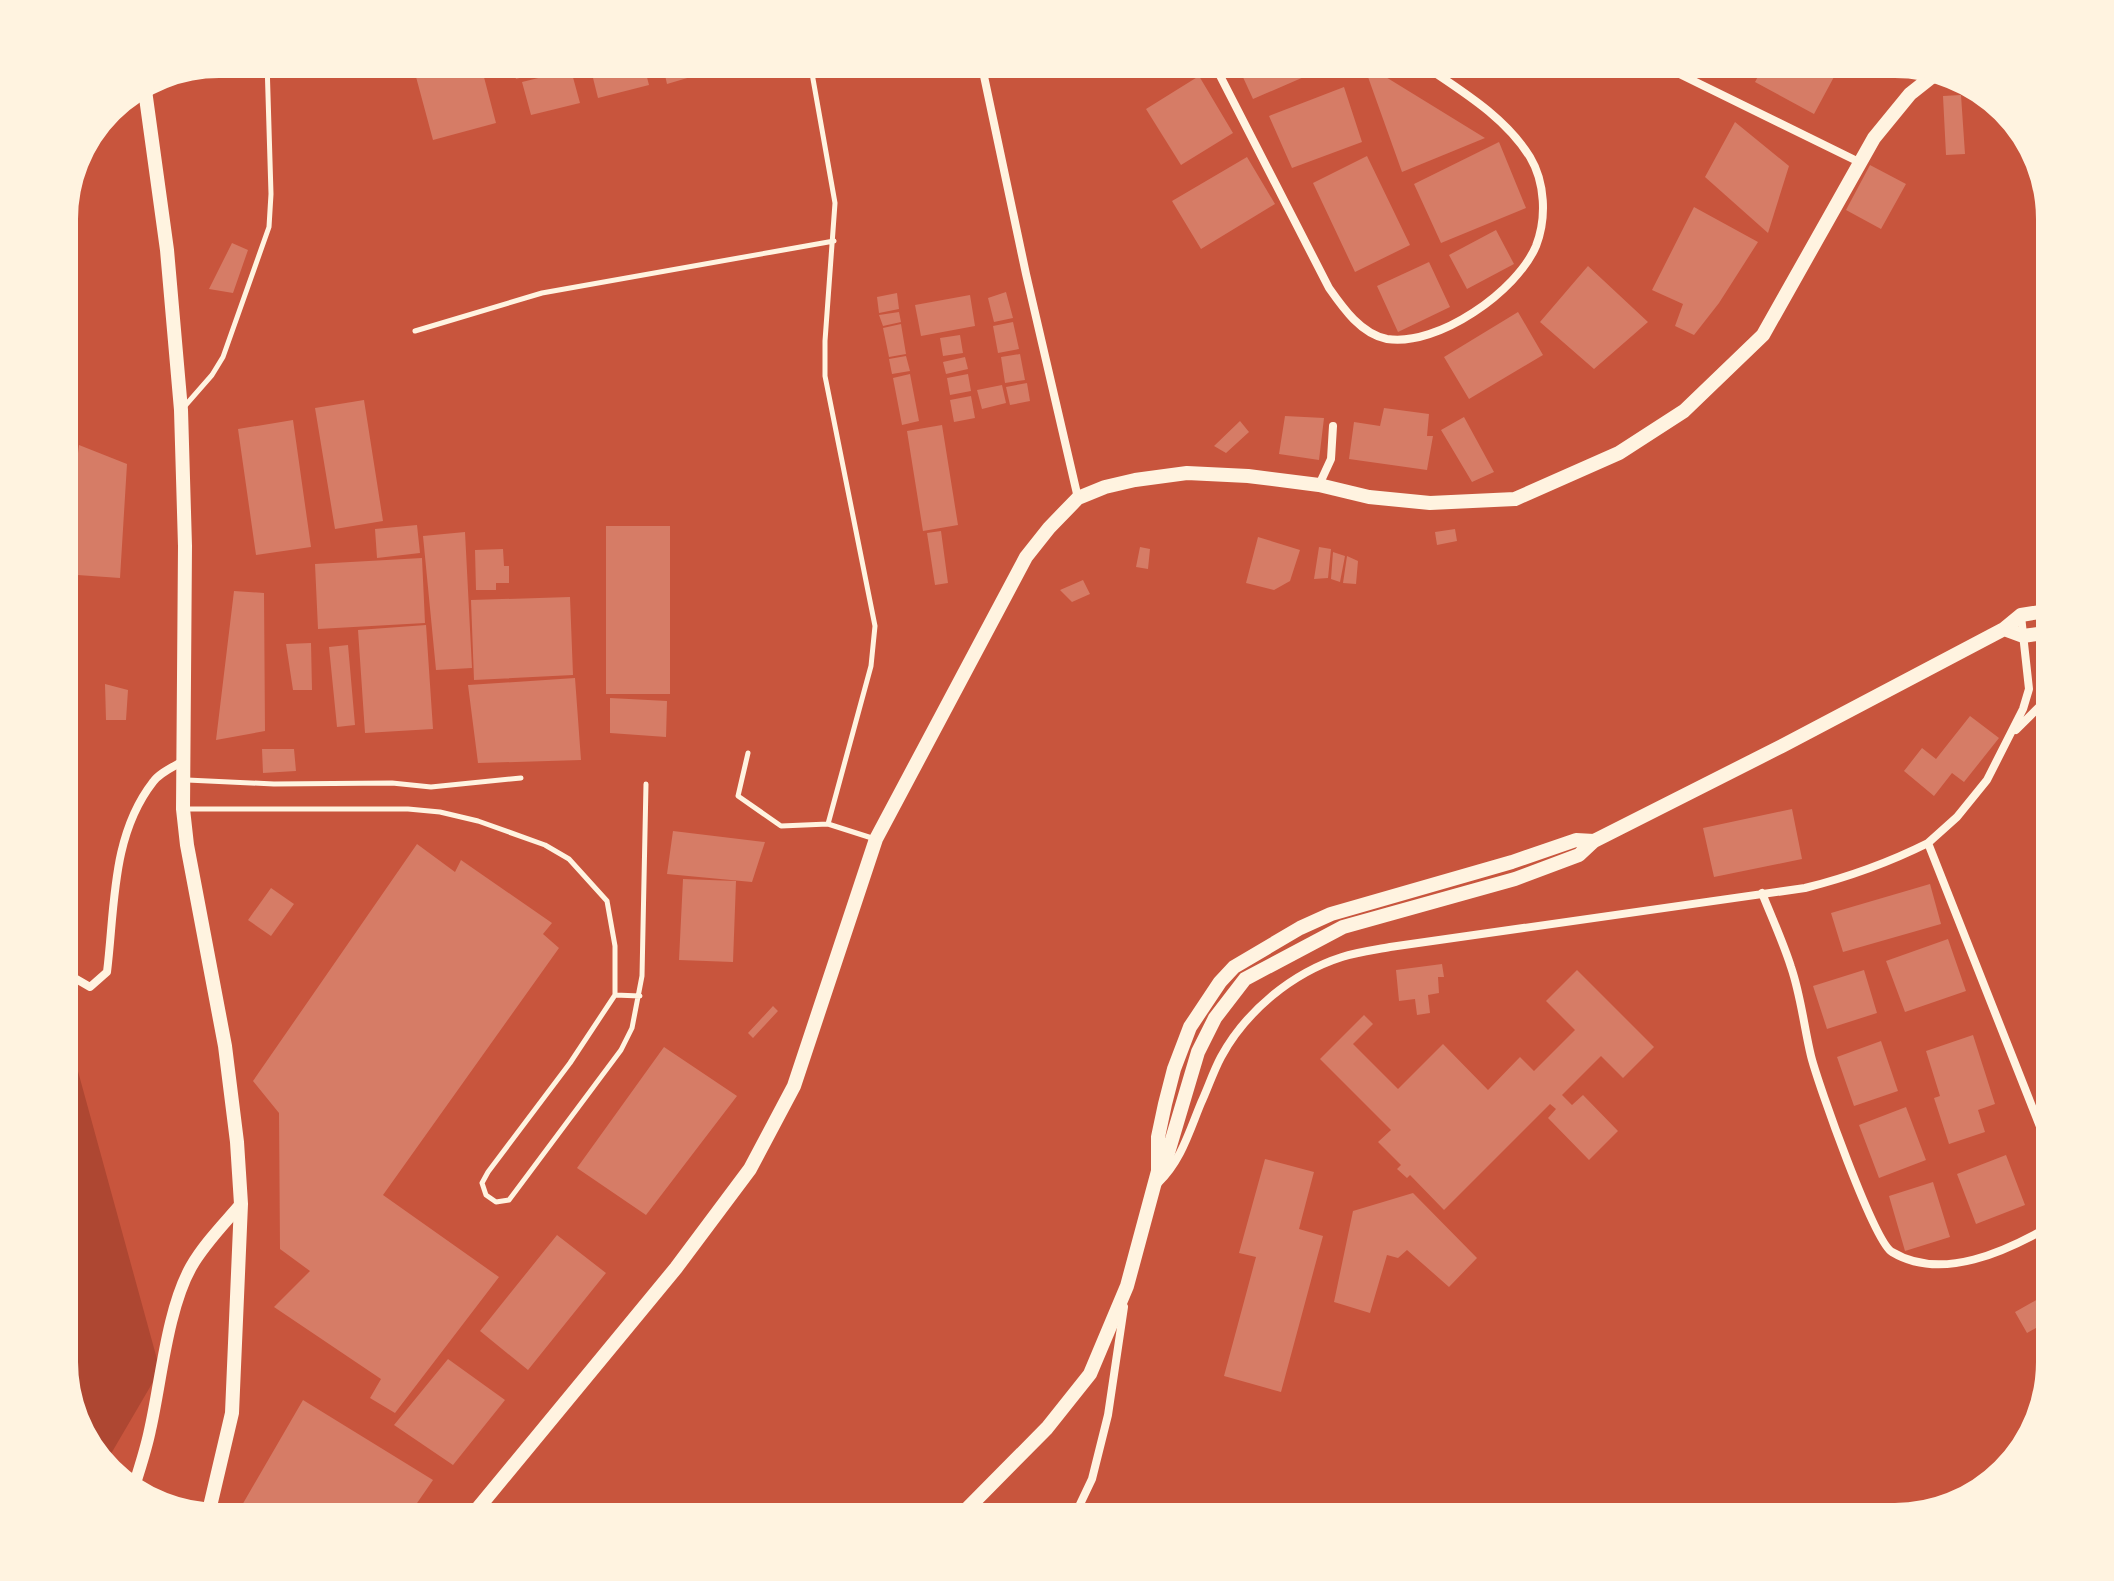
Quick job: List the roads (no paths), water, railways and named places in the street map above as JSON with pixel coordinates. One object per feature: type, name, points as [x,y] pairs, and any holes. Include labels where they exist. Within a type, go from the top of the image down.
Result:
[{"type":"main road","points":[[481,1505],[676,1268],[750,1169],[794,1086],[876,839],[1026,557],[1078,498],[1120,483],[1187,473],[1248,476],[1319,485],[1369,497],[1430,503],[1515,499],[1619,453],[1684,411],[1763,335],[1874,138],[1910,94],[1927,80]]},
{"type":"main road","points":[[146,96],[167,250],[181,410],[185,546],[183,809],[225,1046],[241,1204],[232,1413],[210,1505]]},
{"type":"main road","points":[[971,1505],[1047,1428],[1090,1374],[1127,1286],[1156,1179],[1165,1163],[1198,1052],[1215,1018],[1245,979],[1343,927],[1515,879],[1579,855],[1594,841],[2004,629],[2021,615],[2038,612]]},
{"type":"main road","points":[[2004,629],[2023,636],[2038,634]]},
{"type":"main road","points":[[1156,1179],[1158,1137],[1174,1069],[1190,1027],[1220,982],[1234,967],[1300,928],[1331,914],[1486,870],[1576,840],[1594,841]]},
{"type":"main road","points":[[1234,967],[1245,979]]},
{"type":"street","points":[[984,76],[1078,498]]},
{"type":"street","points":[[1220,76],[1329,288],[1357,323],[1387,339],[1404,339],[1441,330],[1492,299],[1518,273],[1535,247],[1540,230],[1543,206],[1541,184],[1530,158],[1507,127],[1440,76]]},
{"type":"street","points":[[1684,76],[1859,162]]},
{"type":"street","points":[[1319,485],[1331,459],[1333,426]]},
{"type":"street","points":[[1156,1179],[1171,1170],[1181,1154],[1220,1058],[1236,1032],[1285,985],[1319,966],[1344,956],[1390,947],[1805,888],[1848,877],[1928,843],[1957,817],[1987,780],[2023,709],[2029,689],[2021,615]]},
{"type":"street","points":[[2009,736],[2038,708]]},
{"type":"street","points":[[76,979],[90,987],[107,972],[115,877],[134,813],[154,780],[183,761]]},
{"type":"street","points":[[1928,843],[2038,1122]]},
{"type":"street","points":[[1762,893],[1792,969],[1812,1060],[1866,1208],[1888,1251],[1915,1263],[1958,1264],[2021,1243],[2038,1233]]},
{"type":"street","points":[[136,1478],[183,1287],[201,1252],[241,1204]]},
{"type":"street","points":[[1080,1505],[1092,1479],[1108,1415],[1127,1286]]},
{"type":"lane","points":[[181,410],[212,375],[223,357],[266,241],[271,194],[267,76]]},
{"type":"lane","points":[[812,76],[835,203],[825,376],[875,626],[871,666],[828,824]]},
{"type":"lane","points":[[415,331],[542,293],[834,241]]},
{"type":"lane","points":[[748,753],[738,796],[781,826],[828,824],[876,839]]},
{"type":"lane","points":[[183,779],[274,784],[392,783],[431,787],[521,778]]},
{"type":"lane","points":[[183,809],[408,809],[440,812],[478,821],[545,845],[569,859],[607,901],[615,946],[615,995],[570,1063],[488,1172],[482,1183],[486,1195],[496,1202],[509,1200],[621,1050],[632,1028],[640,996],[646,784]]},
{"type":"lane","points":[[615,995],[640,996]]}]
